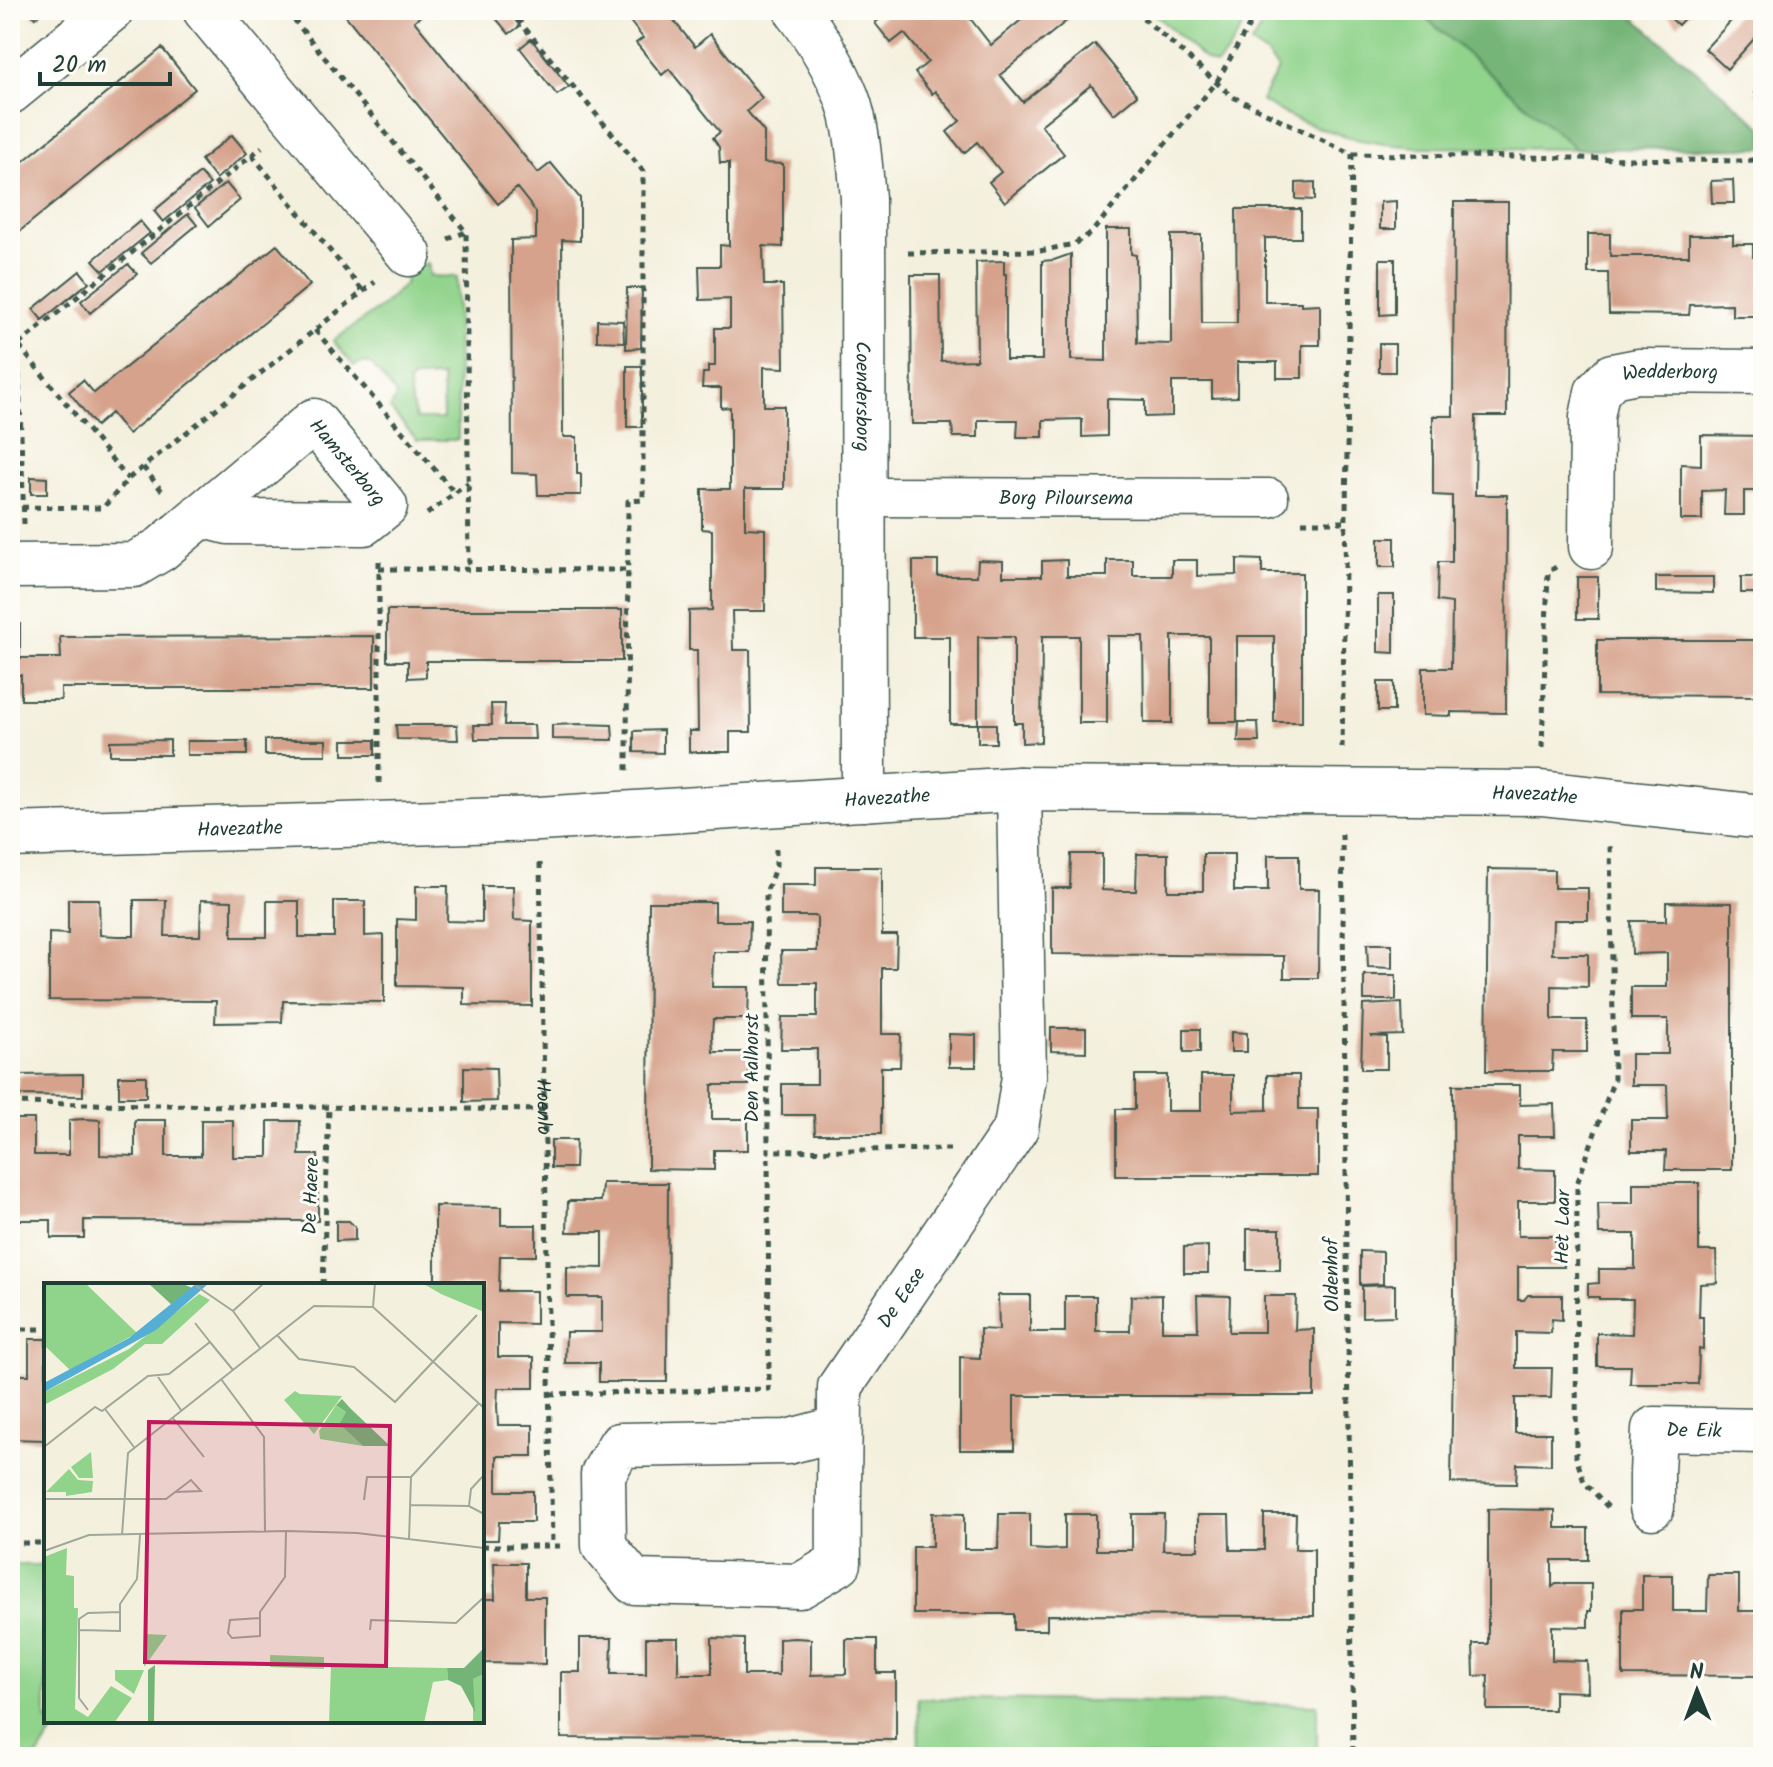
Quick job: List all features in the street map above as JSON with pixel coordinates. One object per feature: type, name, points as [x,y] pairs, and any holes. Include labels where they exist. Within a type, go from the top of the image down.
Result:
[{"type":"street","points":[[10,92],[111,10]]},
{"type":"street","points":[[205,10],[409,254]]},
{"type":"street","name":"Coendersborg","points":[[796,10],[825,55],[847,99],[863,198],[864,799]]},
{"type":"street","name":"Wedderborg","points":[[1591,547],[1592,417],[1597,392],[1612,376],[1638,371],[1763,372]]},
{"type":"street","name":"Borg Piloursema","points":[[864,497],[1269,498]]},
{"type":"street","points":[[17,566],[134,565],[161,549],[201,515]]},
{"type":"street","name":"Havezathe","points":[[10,835],[539,819],[1019,789],[1541,793],[1763,817]]},
{"type":"street","name":"De Eese","points":[[604,1546],[634,1582],[800,1586],[839,1563],[840,1387],[1016,1128],[1024,1077],[1019,789]]},
{"type":"street","points":[[604,1546],[603,1474],[620,1445],[787,1442],[840,1428]]},
{"type":"street","name":"De Eik","points":[[1652,1507],[1654,1429],[1763,1431]]},
{"type":"path","points":[[510,10],[643,171],[643,500],[628,501],[627,813]]},
{"type":"path","points":[[1134,10],[1233,97],[1352,154],[1727,161],[1763,159]]},
{"type":"path","points":[[863,254],[1040,251],[1074,244],[1091,233],[1216,83],[1258,10]]},
{"type":"path","points":[[18,345],[295,120]]},
{"type":"path","name":"Oldenhof","points":[[1352,154],[1341,793],[1353,1757]]},
{"type":"path","points":[[252,155],[363,291]]},
{"type":"path","points":[[10,507],[103,508],[128,479],[409,254],[466,232]]},
{"type":"path","points":[[315,330],[455,493]]},
{"type":"path","points":[[18,345],[128,479]]},
{"type":"path","points":[[17,566],[24,506],[18,345]]},
{"type":"path","points":[[417,522],[468,483]]},
{"type":"path","points":[[1541,793],[1548,572],[1591,547]]},
{"type":"path","points":[[379,551],[379,824]]},
{"type":"path","points":[[379,569],[626,570]]},
{"type":"path","name":"Het Laar","points":[[1609,801],[1614,1079],[1577,1184],[1576,1457],[1584,1482],[1610,1510],[1652,1507]]},
{"type":"path","name":"Den Aalhorst","points":[[775,804],[776,865],[766,893],[768,1151],[969,1149],[999,1154]]},
{"type":"path","name":"Hoenlo","points":[[539,819],[552,1546]]},
{"type":"path","points":[[10,1103],[544,1110]]},
{"type":"path","name":"De Haere","points":[[323,1283],[329,1107]]},
{"type":"path","points":[[550,1394],[769,1389],[768,1151]]},
{"type":"path","points":[[10,1329],[44,1329]]},
{"type":"path","points":[[10,1543],[44,1543]]},
{"type":"path","points":[[484,1546],[604,1546]]},
{"type":"green space","points":[[1150,10],[1251,10],[1231,46],[1216,65],[1206,60]]},
{"type":"green space","points":[[1271,10],[1417,10],[1576,149],[1384,144],[1355,139],[1290,117],[1261,101],[1278,69],[1266,54],[1251,44]]},
{"type":"green space","points":[[1417,10],[1625,10],[1763,128],[1763,148],[1576,149]]},
{"type":"green space","points":[[428,263],[430,276],[457,277],[458,440],[417,440],[390,409],[396,398],[395,393],[373,366],[363,363],[354,366],[333,341],[382,306],[405,284],[404,270]],"holes":[[[442,377],[443,419],[416,419],[409,382],[414,378]]]},
{"type":"green space","points":[[10,1565],[44,1565],[44,1723],[59,1723],[37,1757],[10,1757]]},
{"type":"green space","points":[[918,1698],[1317,1705],[1317,1757],[919,1757]]},
{"type":"building","points":[[29,10],[45,10],[35,18]]},
{"type":"building","points":[[341,10],[422,10],[425,13],[414,21],[538,173],[551,163],[580,198],[580,241],[562,240],[563,437],[577,437],[577,474],[581,474],[581,495],[538,495],[537,474],[512,473],[511,240],[536,239],[536,212],[517,188],[498,204]]},
{"type":"building","points":[[489,10],[507,10],[520,26],[509,34]]},
{"type":"building","points":[[621,10],[678,10],[670,16],[695,47],[710,34],[762,98],[747,111],[764,132],[764,163],[783,164],[783,247],[763,246],[764,285],[783,285],[784,368],[764,367],[764,406],[784,406],[784,489],[745,489],[745,528],[765,529],[765,611],[732,611],[733,650],[750,650],[751,732],[730,732],[730,752],[689,752],[689,731],[698,731],[697,650],[689,650],[689,611],[712,610],[712,530],[702,529],[702,489],[730,489],[730,407],[721,408],[721,388],[702,388],[703,373],[708,373],[708,366],[715,366],[715,328],[730,328],[730,299],[700,300],[699,266],[720,266],[720,245],[729,246],[729,163],[720,163],[719,147],[713,138],[720,132],[669,69],[662,75],[636,43],[643,38]]},
{"type":"building","points":[[885,10],[978,10],[969,17],[991,45],[1033,10],[1080,10],[1000,75],[1023,102],[1095,44],[1137,95],[1114,114],[1091,85],[1041,125],[1064,154],[1005,202],[989,182],[1001,172],[977,142],[964,153],[947,132],[960,121],[915,73],[928,62],[904,33],[891,43],[875,23],[887,13]]},
{"type":"building","points":[[1662,10],[1692,10],[1678,25]]},
{"type":"building","points":[[1741,10],[1763,10],[1763,29],[1727,69],[1705,49]]},
{"type":"building","points":[[531,39],[569,87],[557,95],[520,48]]},
{"type":"building","points":[[162,48],[195,89],[10,239],[10,172]]},
{"type":"building","points":[[1763,84],[1763,101],[1755,93]]},
{"type":"building","points":[[232,135],[247,153],[216,179],[201,160]]},
{"type":"building","points":[[200,173],[210,184],[163,222],[154,211]]},
{"type":"building","points":[[1733,180],[1734,203],[1712,203],[1711,181]]},
{"type":"building","points":[[1315,182],[1315,200],[1296,199],[1296,183]]},
{"type":"building","points":[[226,183],[240,200],[209,226],[195,208]]},
{"type":"building","points":[[1396,201],[1396,229],[1380,229],[1380,202]]},
{"type":"building","points":[[1454,202],[1508,202],[1507,416],[1476,416],[1475,495],[1507,495],[1506,713],[1451,712],[1451,716],[1423,715],[1423,668],[1451,668],[1452,603],[1437,601],[1438,562],[1452,562],[1452,496],[1433,495],[1433,416],[1453,416]]},
{"type":"building","points":[[1236,209],[1301,209],[1301,238],[1265,238],[1265,302],[1320,304],[1320,345],[1302,345],[1302,378],[1277,378],[1277,362],[1237,362],[1237,397],[1212,398],[1212,382],[1172,382],[1172,416],[1145,417],[1145,400],[1107,399],[1107,436],[1082,437],[1082,419],[1043,420],[1043,437],[1017,437],[1018,420],[978,420],[978,437],[953,437],[952,424],[912,424],[911,275],[940,275],[941,361],[977,360],[976,262],[1004,261],[1006,360],[1042,360],[1042,261],[1071,254],[1071,360],[1106,361],[1106,229],[1131,229],[1131,254],[1136,255],[1137,343],[1171,344],[1171,235],[1201,235],[1202,323],[1237,323]]},
{"type":"building","points":[[188,214],[197,225],[151,263],[141,253]]},
{"type":"building","points":[[140,221],[150,233],[103,271],[93,260]]},
{"type":"building","points":[[1588,234],[1610,234],[1610,256],[1689,256],[1689,235],[1733,235],[1733,244],[1753,244],[1753,257],[1763,257],[1763,316],[1732,316],[1732,304],[1690,305],[1689,315],[1609,314],[1608,273],[1588,273]]},
{"type":"building","points":[[277,245],[310,285],[128,434],[111,413],[96,426],[69,392],[83,380],[94,393]]},
{"type":"building","points":[[1380,259],[1395,259],[1395,314],[1380,315]]},
{"type":"building","points":[[128,264],[137,274],[90,313],[81,301]]},
{"type":"building","points":[[80,271],[89,282],[42,320],[33,309]]},
{"type":"building","points":[[627,288],[642,288],[641,348],[626,349]]},
{"type":"building","points":[[597,320],[623,321],[624,342],[597,341]]},
{"type":"building","points":[[1379,344],[1395,344],[1395,372],[1379,372]]},
{"type":"building","points":[[627,366],[642,366],[642,427],[627,427]]},
{"type":"building","points":[[1701,435],[1763,436],[1763,491],[1744,491],[1744,515],[1724,515],[1725,490],[1702,491],[1702,520],[1681,520],[1681,464],[1701,465]]},
{"type":"building","points":[[31,477],[47,478],[47,494],[31,494]]},
{"type":"building","points":[[1379,538],[1395,538],[1395,567],[1379,567]]},
{"type":"building","points":[[1759,550],[1763,550],[1763,566],[1759,566]]},
{"type":"building","points":[[1237,559],[1262,560],[1262,573],[1302,573],[1302,722],[1274,722],[1274,636],[1237,636],[1237,722],[1209,722],[1209,636],[1172,636],[1172,723],[1144,723],[1143,636],[1107,636],[1107,723],[1079,723],[1079,636],[1042,636],[1041,742],[1022,743],[1022,723],[1014,723],[1014,637],[978,637],[978,724],[950,724],[950,637],[913,637],[913,561],[938,561],[938,576],[977,576],[978,560],[1003,561],[1003,576],[1042,576],[1042,561],[1067,560],[1067,576],[1107,576],[1107,560],[1133,560],[1133,576],[1172,576],[1172,560],[1197,560],[1197,576],[1237,575]]},
{"type":"building","points":[[1577,577],[1598,577],[1598,619],[1577,619]]},
{"type":"building","points":[[1656,577],[1713,577],[1713,593],[1656,592]]},
{"type":"building","points":[[1741,577],[1763,577],[1763,593],[1741,593]]},
{"type":"building","points":[[1378,595],[1394,595],[1394,653],[1378,652]]},
{"type":"building","points":[[387,610],[622,610],[622,661],[426,661],[426,677],[408,678],[408,661],[387,661]]},
{"type":"building","points":[[10,624],[20,624],[20,658],[61,658],[60,637],[374,636],[374,688],[61,688],[61,700],[21,700],[21,675],[10,675]]},
{"type":"building","points":[[1597,640],[1763,640],[1763,696],[1597,695]]},
{"type":"building","points":[[1378,682],[1394,682],[1394,711],[1378,711]]},
{"type":"building","points":[[491,704],[505,704],[504,725],[534,725],[535,739],[475,739],[474,725],[492,725]]},
{"type":"building","points":[[1239,722],[1258,722],[1259,742],[1238,742]]},
{"type":"building","points":[[978,724],[996,724],[996,743],[978,743]]},
{"type":"building","points":[[396,725],[457,725],[458,740],[397,739]]},
{"type":"building","points":[[552,725],[612,725],[613,740],[552,739]]},
{"type":"building","points":[[663,730],[663,753],[634,752],[634,731]]},
{"type":"building","points":[[170,740],[170,755],[110,755],[110,741]]},
{"type":"building","points":[[265,740],[326,740],[326,755],[265,755]]},
{"type":"building","points":[[343,740],[375,740],[375,755],[343,755]]},
{"type":"building","points":[[187,741],[247,741],[247,755],[187,755]]},
{"type":"building","points":[[1071,854],[1102,854],[1102,890],[1120,891],[1136,891],[1137,854],[1168,854],[1168,891],[1203,891],[1203,854],[1234,854],[1234,891],[1268,891],[1268,855],[1299,855],[1299,889],[1319,889],[1318,978],[1284,978],[1284,956],[1052,954],[1052,888],[1070,888]]},
{"type":"building","points":[[816,867],[882,867],[882,935],[897,935],[896,968],[882,968],[882,1034],[901,1034],[900,1067],[881,1067],[881,1134],[815,1134],[814,1115],[782,1115],[782,1084],[817,1084],[817,1049],[781,1049],[782,1017],[817,1017],[817,983],[782,983],[781,951],[817,951],[817,916],[781,916],[781,885],[816,885]]},
{"type":"building","points":[[1488,869],[1554,870],[1554,888],[1588,888],[1588,920],[1553,920],[1552,954],[1588,954],[1588,987],[1552,986],[1552,1020],[1587,1020],[1587,1052],[1553,1052],[1552,1071],[1486,1071]]},
{"type":"building","points":[[416,886],[448,886],[447,921],[482,922],[482,886],[513,886],[514,920],[532,921],[532,1006],[464,1005],[464,987],[397,986],[397,919],[416,920]]},
{"type":"building","points":[[68,899],[99,899],[100,935],[117,936],[134,936],[134,900],[166,900],[165,936],[200,936],[201,900],[232,901],[232,937],[267,937],[267,901],[299,901],[299,937],[334,937],[334,901],[365,901],[365,936],[384,935],[384,1002],[283,1001],[282,1022],[215,1023],[216,1001],[49,1000],[49,933],[68,934]]},
{"type":"building","points":[[649,902],[715,902],[715,921],[750,921],[749,952],[713,952],[712,987],[749,987],[748,1019],[713,1019],[712,1036],[713,1052],[748,1052],[749,1085],[712,1085],[712,1119],[748,1119],[748,1150],[714,1150],[714,1170],[648,1169]]},
{"type":"building","points":[[1666,902],[1732,903],[1732,1170],[1665,1170],[1666,1151],[1631,1151],[1631,1120],[1668,1120],[1667,1085],[1631,1085],[1631,1054],[1668,1054],[1668,1019],[1631,1019],[1631,987],[1667,987],[1667,953],[1632,954],[1631,921],[1666,921]]},
{"type":"building","points":[[1367,944],[1392,944],[1392,968],[1368,967]]},
{"type":"building","points":[[1364,975],[1396,975],[1396,1000],[1364,1000]]},
{"type":"building","points":[[1402,1003],[1403,1035],[1370,1036],[1387,1037],[1387,1069],[1361,1069],[1363,1005]]},
{"type":"building","points":[[1051,1028],[1086,1028],[1086,1052],[1051,1051]]},
{"type":"building","points":[[1184,1029],[1200,1029],[1200,1052],[1184,1052]]},
{"type":"building","points":[[1231,1032],[1247,1033],[1247,1052],[1231,1052]]},
{"type":"building","points":[[949,1034],[976,1035],[976,1067],[949,1067]]},
{"type":"building","points":[[464,1067],[496,1068],[497,1101],[464,1102]]},
{"type":"building","points":[[83,1074],[83,1096],[17,1095],[18,1075]]},
{"type":"building","points":[[1135,1075],[1167,1075],[1167,1111],[1201,1111],[1201,1075],[1233,1075],[1233,1111],[1267,1110],[1267,1075],[1299,1075],[1299,1109],[1318,1109],[1318,1176],[1116,1176],[1116,1109],[1135,1109]]},
{"type":"building","points":[[119,1076],[146,1076],[146,1097],[119,1097]]},
{"type":"building","points":[[1453,1085],[1520,1085],[1520,1105],[1554,1104],[1555,1136],[1518,1136],[1518,1169],[1555,1170],[1555,1201],[1518,1201],[1518,1236],[1555,1236],[1555,1252],[1564,1252],[1564,1267],[1518,1267],[1518,1300],[1524,1300],[1528,1295],[1562,1295],[1562,1320],[1552,1319],[1551,1333],[1516,1332],[1516,1368],[1552,1368],[1551,1398],[1515,1398],[1515,1433],[1551,1433],[1551,1465],[1517,1464],[1516,1484],[1451,1483]]},
{"type":"building","points":[[10,1119],[34,1119],[34,1155],[69,1155],[69,1120],[84,1119],[100,1120],[100,1155],[135,1156],[135,1120],[166,1120],[166,1156],[201,1156],[201,1120],[233,1120],[233,1157],[268,1157],[268,1121],[300,1121],[299,1155],[318,1155],[318,1221],[84,1220],[84,1238],[51,1238],[51,1220],[10,1220]]},
{"type":"building","points":[[551,1140],[576,1140],[575,1168],[551,1168]]},
{"type":"building","points":[[602,1183],[668,1183],[667,1382],[599,1382],[599,1363],[565,1363],[566,1332],[602,1332],[602,1297],[567,1297],[567,1267],[603,1268],[603,1232],[567,1232],[568,1201],[601,1201]]},
{"type":"building","points":[[1633,1183],[1699,1183],[1699,1251],[1716,1251],[1717,1283],[1700,1284],[1699,1317],[1703,1317],[1703,1350],[1699,1349],[1698,1384],[1630,1384],[1631,1366],[1597,1366],[1597,1333],[1632,1334],[1633,1299],[1588,1297],[1588,1284],[1599,1283],[1599,1269],[1635,1269],[1635,1234],[1599,1234],[1598,1203],[1633,1203]]},
{"type":"building","points":[[435,1206],[501,1207],[501,1225],[536,1225],[536,1256],[500,1256],[499,1291],[536,1291],[536,1324],[498,1323],[498,1357],[534,1357],[534,1388],[498,1388],[497,1406],[498,1425],[533,1425],[533,1456],[497,1456],[497,1491],[533,1491],[533,1522],[499,1522],[498,1540],[484,1540],[484,1283],[435,1283]]},
{"type":"building","points":[[336,1221],[349,1221],[355,1227],[355,1240],[336,1241]]},
{"type":"building","points":[[1247,1229],[1280,1229],[1280,1270],[1247,1270]]},
{"type":"building","points":[[1208,1246],[1208,1273],[1184,1273],[1184,1247]]},
{"type":"building","points":[[1360,1251],[1383,1252],[1383,1284],[1360,1285]]},
{"type":"building","points":[[1395,1285],[1395,1316],[1362,1317],[1362,1286]]},
{"type":"building","points":[[998,1295],[1030,1295],[1030,1332],[1065,1332],[1065,1296],[1096,1296],[1096,1331],[1130,1331],[1131,1296],[1162,1295],[1162,1331],[1198,1331],[1197,1295],[1230,1296],[1229,1332],[1264,1332],[1264,1296],[1296,1296],[1295,1330],[1314,1329],[1314,1396],[1014,1396],[1014,1450],[960,1450],[960,1357],[980,1358],[980,1329],[999,1330]]},
{"type":"building","points":[[29,1339],[44,1339],[44,1440],[10,1439],[10,1375],[29,1375]]},
{"type":"building","points":[[1488,1509],[1555,1510],[1555,1528],[1588,1528],[1588,1560],[1552,1560],[1552,1587],[1556,1584],[1591,1584],[1591,1611],[1588,1611],[1588,1627],[1552,1626],[1552,1660],[1587,1661],[1588,1692],[1554,1691],[1554,1710],[1487,1710],[1488,1675],[1474,1676],[1473,1644],[1488,1644]]},
{"type":"building","points":[[932,1513],[964,1514],[964,1549],[998,1549],[999,1514],[1030,1514],[1030,1549],[1047,1550],[1065,1549],[1065,1514],[1096,1514],[1096,1550],[1132,1550],[1132,1514],[1164,1514],[1163,1550],[1198,1550],[1198,1515],[1229,1515],[1230,1550],[1264,1550],[1264,1514],[1296,1514],[1295,1549],[1314,1549],[1314,1616],[1047,1615],[1047,1630],[1014,1630],[1014,1614],[913,1614],[913,1547],[932,1547]]},
{"type":"building","points":[[494,1563],[526,1563],[526,1597],[545,1597],[545,1664],[484,1663],[484,1599],[495,1599]]},
{"type":"building","points":[[1642,1575],[1673,1575],[1673,1611],[1707,1611],[1708,1575],[1739,1575],[1739,1611],[1763,1611],[1763,1676],[1623,1675],[1623,1609],[1642,1609]]},
{"type":"building","points":[[580,1638],[612,1638],[611,1674],[646,1674],[646,1638],[678,1638],[678,1674],[712,1674],[712,1638],[744,1639],[744,1675],[779,1675],[779,1639],[795,1638],[811,1639],[811,1675],[846,1674],[846,1639],[877,1639],[877,1673],[896,1673],[896,1740],[561,1738],[561,1672],[580,1672]]}]
